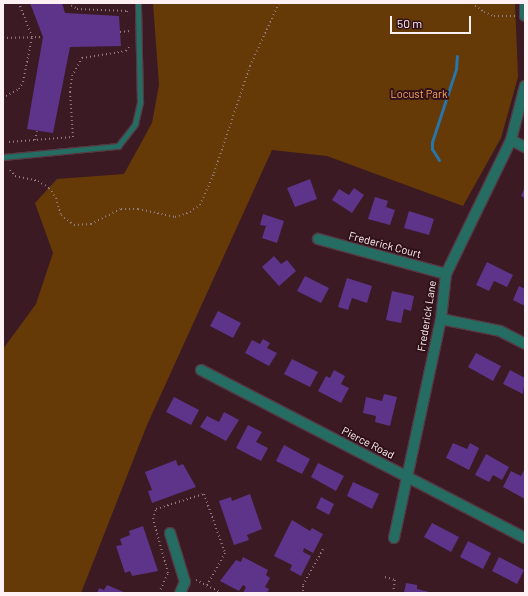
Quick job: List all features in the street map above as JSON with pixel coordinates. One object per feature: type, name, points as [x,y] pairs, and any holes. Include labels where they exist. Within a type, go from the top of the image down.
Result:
[{"type":"street","points":[[525,3],[525,16]]},
{"type":"street","name":"Frederick Lane","points":[[394,538],[441,319],[446,274],[511,140],[525,86]]},
{"type":"street","points":[[511,140],[525,147]]},
{"type":"street","name":"Frederick Court","points":[[318,239],[446,274]]},
{"type":"street","points":[[441,319],[500,331],[525,344]]},
{"type":"street","name":"Pierce Road","points":[[200,370],[525,538]]},
{"type":"street","points":[[170,533],[185,582],[180,593]]},
{"type":"lane","points":[[3,157],[118,146],[135,124],[140,102],[138,3]]},
{"type":"path","points":[[6,96],[19,89],[23,82],[32,38],[19,3]]},
{"type":"path","points":[[68,3],[77,9],[127,11],[130,20]]},
{"type":"path","points":[[10,170],[15,176],[38,181],[49,188],[56,198],[61,215],[74,225],[92,224],[121,209],[138,209],[175,217],[190,212],[200,205],[214,173],[250,66],[279,3]]},
{"type":"path","points":[[472,3],[484,12],[494,16],[525,16]]},
{"type":"path","points":[[9,142],[73,137],[70,92],[72,76],[82,58],[126,52],[130,47],[130,25]]},
{"type":"path","points":[[120,32],[130,31]]},
{"type":"path","points":[[3,38],[43,37]]},
{"type":"path","points":[[35,140],[37,131]]},
{"type":"path","points":[[159,593],[168,574],[153,519],[156,509],[204,494],[226,553],[207,586]]},
{"type":"path","points":[[298,593],[303,592],[303,585],[323,549]]},
{"type":"path","points":[[385,577],[395,580],[393,593]]},
{"type":"path","points":[[192,579],[221,593]]},
{"type":"green space","name":"Locust Park","points":[[153,3],[515,3],[518,77],[501,138],[463,206],[327,156],[272,150],[147,425],[81,593],[3,593],[3,349],[36,304],[53,253],[35,203],[57,179],[124,174],[152,123],[159,85]]},
{"type":"building","points":[[30,3],[62,3],[65,13],[119,16],[121,46],[70,47],[53,133],[27,129],[43,37]]},
{"type":"building","points":[[310,179],[317,199],[295,207],[287,188]]},
{"type":"building","points":[[525,187],[525,198],[521,196]]},
{"type":"building","points":[[354,188],[364,195],[352,213],[332,200],[339,189],[349,195]]},
{"type":"building","points":[[375,197],[388,201],[386,207],[395,210],[390,225],[368,219]]},
{"type":"building","points":[[409,211],[434,219],[429,235],[404,228]]},
{"type":"building","points":[[263,214],[284,221],[277,243],[262,238],[266,226],[260,225]]},
{"type":"building","points":[[274,256],[281,264],[287,260],[296,271],[279,286],[262,267]]},
{"type":"building","points":[[487,262],[513,275],[507,287],[494,281],[489,291],[476,285]]},
{"type":"building","points":[[305,276],[329,288],[321,303],[297,291]]},
{"type":"building","points":[[347,278],[372,286],[367,303],[352,298],[348,310],[338,307]]},
{"type":"building","points":[[519,286],[525,289],[525,306],[513,300]]},
{"type":"building","points":[[392,291],[414,296],[411,311],[404,309],[401,323],[386,320]]},
{"type":"building","points":[[218,311],[241,323],[233,338],[210,326]]},
{"type":"building","points":[[263,339],[270,343],[267,348],[277,353],[269,366],[245,353],[252,340],[260,344]]},
{"type":"building","points":[[476,353],[501,366],[493,381],[468,367]]},
{"type":"building","points":[[292,359],[318,372],[310,387],[284,374]]},
{"type":"building","points":[[334,370],[345,376],[341,384],[349,388],[341,403],[318,391],[326,376],[330,378]]},
{"type":"building","points":[[510,370],[525,378],[523,394],[503,384]]},
{"type":"building","points":[[384,394],[397,397],[390,426],[375,422],[376,416],[363,413],[366,397],[382,401]]},
{"type":"building","points":[[174,397],[199,410],[191,425],[166,412]]},
{"type":"building","points":[[224,412],[239,420],[226,441],[200,427],[207,416],[219,422]]},
{"type":"building","points":[[248,425],[262,432],[256,442],[268,448],[261,461],[236,448]]},
{"type":"building","points":[[453,443],[467,449],[470,443],[479,448],[469,470],[446,458]]},
{"type":"building","points":[[284,445],[310,459],[302,474],[276,461]]},
{"type":"building","points":[[486,454],[509,467],[502,480],[493,475],[489,482],[475,475]]},
{"type":"building","points":[[176,460],[178,466],[183,464],[196,487],[152,503],[148,491],[152,490],[145,472]]},
{"type":"building","points":[[318,463],[344,476],[336,491],[311,477]]},
{"type":"building","points":[[524,470],[525,499],[503,487],[511,471],[521,476]]},
{"type":"building","points":[[353,482],[379,494],[372,509],[347,496]]},
{"type":"building","points":[[250,494],[262,529],[247,535],[249,540],[234,545],[219,501],[231,497],[232,501]]},
{"type":"building","points":[[321,497],[334,504],[329,515],[316,508]]},
{"type":"building","points":[[292,520],[310,531],[312,528],[323,534],[313,553],[304,548],[303,552],[311,556],[301,576],[290,570],[292,565],[274,556]]},
{"type":"building","points":[[432,523],[459,537],[451,552],[424,537]]},
{"type":"building","points":[[143,526],[158,571],[132,576],[130,571],[125,573],[116,546],[122,545],[120,539],[130,535],[129,531]]},
{"type":"building","points":[[468,541],[491,553],[483,569],[460,557]]},
{"type":"building","points":[[243,557],[268,570],[266,575],[270,578],[265,587],[269,589],[267,593],[243,593],[246,587],[243,585],[239,591],[220,581],[236,560],[241,562]]},
{"type":"building","points":[[499,557],[524,570],[517,584],[492,571]]},
{"type":"building","points":[[406,583],[417,585],[417,589],[433,593],[404,593]]},
{"type":"building","points":[[107,585],[126,593],[97,593],[99,588],[104,590]]},
{"type":"waterway","points":[[439,160],[432,149],[432,142],[456,69],[457,56]]}]
